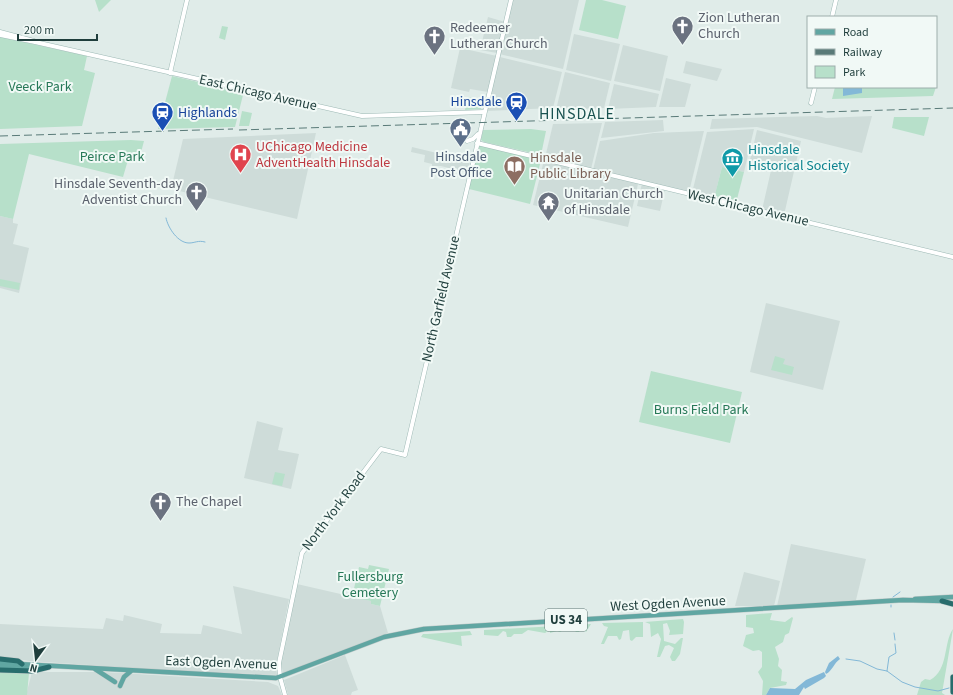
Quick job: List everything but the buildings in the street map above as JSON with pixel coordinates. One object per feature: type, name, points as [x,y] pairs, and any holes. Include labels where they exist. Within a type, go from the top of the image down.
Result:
[{"type":"highway","points":[[942,601],[953,603]]},
{"type":"highway","points":[[0,658],[18,661],[22,664]]},
{"type":"highway","points":[[0,668],[33,671],[49,667]]},
{"type":"highway","points":[[953,677],[953,692]]},
{"type":"main road","points":[[170,73],[187,0]]},
{"type":"main road","name":"North Garfield Avenue","points":[[381,449],[405,455],[511,0]]},
{"type":"main road","points":[[832,16],[836,0]]},
{"type":"main road","name":"East Chicago Avenue","points":[[0,32],[29,39],[35,42]]},
{"type":"main road","name":"East Chicago Avenue","points":[[0,35],[362,116],[484,112]]},
{"type":"main road","points":[[811,103],[815,88]]},
{"type":"main road","points":[[467,141],[475,138],[480,130]]},
{"type":"main road","name":"West Chicago Avenue","points":[[477,143],[953,257]]},
{"type":"main road","name":"North York Road","points":[[285,695],[280,677],[280,663],[302,553],[381,449]]},
{"type":"main road","name":"West Ogden Avenue","points":[[913,600],[953,597]]},
{"type":"main road","name":"West Ogden Avenue","points":[[424,629],[913,600],[942,601]]},
{"type":"main road","name":"East Ogden Avenue","points":[[0,663],[259,678],[280,677],[384,637],[424,629]]},
{"type":"main road","name":"East Ogden Avenue","points":[[0,668],[27,668],[32,666]]},
{"type":"main road","points":[[95,669],[98,673],[109,677],[115,682]]},
{"type":"main road","points":[[120,686],[124,677],[130,671]]},
{"type":"shaded area","points":[[512,0],[579,0],[563,69],[499,54]]},
{"type":"shaded area","points":[[488,17],[505,22],[497,53],[480,50]]},
{"type":"shaded area","points":[[574,34],[620,44],[611,81],[566,70]]},
{"type":"shaded area","points":[[623,45],[668,56],[660,91],[614,81]]},
{"type":"shaded area","points":[[460,48],[497,56],[488,92],[470,89],[469,92],[451,88]]},
{"type":"shaded area","points":[[500,57],[562,72],[553,108],[486,111]]},
{"type":"shaded area","points":[[686,61],[722,69],[717,81],[683,73]]},
{"type":"shaded area","points":[[565,72],[610,83],[604,108],[556,110]]},
{"type":"shaded area","points":[[666,78],[691,84],[685,107],[659,107]]},
{"type":"shaded area","points":[[614,84],[659,94],[656,107],[608,109]]},
{"type":"shaded area","points":[[817,116],[826,118],[872,116],[862,153],[757,127],[710,129],[712,119]]},
{"type":"shaded area","points":[[663,120],[664,131],[601,138],[605,122]]},
{"type":"shaded area","points":[[602,123],[591,169],[545,158],[553,124]]},
{"type":"shaded area","points":[[754,129],[744,172],[722,167],[714,198],[692,193],[707,132]]},
{"type":"shaded area","points":[[757,130],[801,141],[784,215],[762,210],[772,166],[750,160]]},
{"type":"shaded area","points":[[704,131],[689,192],[593,170],[600,141],[654,133]]},
{"type":"shaded area","name":"UChicago Medicine AdventHealth Hinsdale","points":[[316,133],[297,219],[171,189],[183,139]]},
{"type":"shaded area","points":[[412,147],[470,161],[468,173],[441,166],[432,166],[432,164],[424,162],[425,155],[411,152]]},
{"type":"shaded area","points":[[544,160],[638,184],[628,227],[533,205]]},
{"type":"shaded area","points":[[642,183],[665,189],[660,211],[637,206]]},
{"type":"shaded area","points":[[0,216],[13,219],[13,223],[18,224],[13,244],[29,248],[19,293],[0,288]]},
{"type":"shaded area","points":[[766,303],[840,321],[823,390],[750,372]]},
{"type":"shaded area","points":[[257,421],[283,428],[278,450],[299,454],[291,489],[244,478]]},
{"type":"shaded area","points":[[791,544],[866,559],[856,600],[777,606]]},
{"type":"shaded area","points":[[744,572],[780,581],[774,606],[735,606]]},
{"type":"shaded area","points":[[297,584],[371,601],[371,604],[380,606],[388,633],[283,673],[281,663]]},
{"type":"shaded area","points":[[233,586],[289,599],[276,666],[277,675],[165,670],[29,661],[0,656],[0,624],[103,629],[106,618],[123,621],[124,615],[162,624],[160,633],[201,634],[203,625],[242,634]]},
{"type":"shaded area","points":[[345,655],[358,690],[352,692],[351,695],[288,695],[284,680]]},
{"type":"shaded area","points":[[32,672],[104,672],[268,682],[278,686],[282,695],[26,695]]},
{"type":"green space","points":[[95,0],[111,0],[99,12]]},
{"type":"green space","points":[[586,0],[602,0],[626,6],[618,39],[579,30]]},
{"type":"green space","points":[[222,26],[228,27],[225,40],[219,38]]},
{"type":"green space","name":"Veeck Park","points":[[0,37],[87,56],[84,70],[95,73],[82,126],[0,129]]},
{"type":"green space","points":[[172,76],[242,92],[243,95],[235,127],[158,129]]},
{"type":"green space","points":[[835,88],[936,88],[933,96],[832,99]]},
{"type":"green space","points":[[468,97],[483,101],[481,109],[465,110]]},
{"type":"green space","points":[[242,111],[252,113],[249,126],[239,126]]},
{"type":"green space","points":[[894,117],[929,117],[924,136],[892,128]]},
{"type":"green space","points":[[531,129],[546,131],[541,155],[484,142],[481,140],[483,130]]},
{"type":"green space","name":"Peirce Park","points":[[131,140],[144,141],[139,160],[128,160],[123,177],[29,154],[13,219],[0,216],[0,144]]},
{"type":"green space","points":[[479,145],[541,160],[530,204],[469,189]]},
{"type":"green space","points":[[722,167],[744,172],[736,203],[714,198]]},
{"type":"green space","points":[[0,279],[20,283],[19,290],[0,286]]},
{"type":"green space","points":[[775,356],[785,359],[783,364],[794,367],[792,375],[771,370]]},
{"type":"green space","name":"Burns Field Park","points":[[651,371],[742,392],[730,443],[639,422]]},
{"type":"green space","points":[[275,472],[285,474],[282,486],[272,484]]},
{"type":"green space","name":"Fullersburg Cemetery","points":[[369,565],[389,569],[380,606],[371,604],[371,601],[352,597],[359,567],[368,569]]},
{"type":"green space","points":[[772,613],[770,620],[785,622],[792,617],[793,618],[789,633],[785,635],[783,642],[775,647],[779,659],[778,666],[782,670],[781,681],[787,682],[786,685],[770,688],[766,695],[762,695],[763,681],[758,672],[762,667],[762,652],[759,650],[753,651],[743,646],[746,635],[754,633],[753,628],[746,627],[746,615]]},
{"type":"green space","points":[[683,619],[683,634],[669,635],[670,631],[667,623],[663,624],[664,641],[675,644],[683,638],[680,654],[675,661],[672,661],[670,657],[674,648],[669,645],[665,646],[660,657],[657,657],[661,639],[658,633],[651,637],[650,624],[645,622]]},
{"type":"green space","points":[[643,622],[643,637],[636,637],[632,641],[630,640],[629,630],[623,631],[621,639],[619,640],[617,636],[608,636],[604,644],[601,644],[608,627],[604,626],[602,623]]},
{"type":"green space","points":[[591,624],[586,632],[580,628],[579,632],[576,632],[573,628],[568,627],[560,632],[557,631],[550,633],[550,630],[545,633],[528,630],[522,634],[514,634],[511,637],[507,637],[506,632],[503,631],[498,636],[484,635],[484,630]]},
{"type":"green space","points":[[953,629],[942,693],[945,695],[917,695],[921,682],[925,679],[930,680],[936,676],[940,670]]},
{"type":"green space","points":[[470,631],[472,635],[461,636],[462,646],[421,637],[423,634]]},
{"type":"green space","points":[[0,670],[29,673],[27,695],[0,695]]},
{"type":"water","points":[[843,88],[862,88],[862,93],[843,96]]},
{"type":"water","points":[[838,656],[840,659],[826,674],[825,672],[829,663]]},
{"type":"water","points":[[824,672],[826,676],[824,678],[805,689],[804,687],[799,695],[766,695],[770,688],[795,689],[806,680]]},
{"type":"waterway","points":[[166,218],[171,230],[177,238],[189,243],[200,241],[205,242]]},
{"type":"waterway","points":[[893,597],[900,592]]},
{"type":"waterway","points":[[894,633],[895,640]]},
{"type":"waterway","points":[[887,671],[889,657],[896,653],[895,644]]},
{"type":"waterway","points":[[846,659],[860,661],[877,669],[887,671],[902,682],[915,687],[938,691],[949,688]]},
{"type":"railway","points":[[239,130],[953,108]]},
{"type":"railway","points":[[0,136],[233,129]]},
{"type":"place","name":"Zion Lutheran Church","points":[[682,46]]},
{"type":"place","name":"Redeemer Lutheran Church","points":[[435,56]]},
{"type":"place","name":"Hinsdale","points":[[517,122]]},
{"type":"place","name":"Highlands","points":[[163,132]]},
{"type":"place","name":"Hinsdale Post Office","points":[[461,148]]},
{"type":"place","name":"UChicago Medicine AdventHealth Hinsdale","points":[[241,174]]},
{"type":"place","name":"Hinsdale Historical Society","points":[[733,178]]},
{"type":"place","name":"Hinsdale Public Library","points":[[515,186]]},
{"type":"place","name":"Hinsdale Seventh-day Adventist Church","points":[[197,212]]},
{"type":"place","name":"Unitarian Church of Hinsdale","points":[[548,222]]},
{"type":"place","name":"The Chapel","points":[[160,522]]},
{"type":"district","name":"HINSDALE","points":[[577,114]]}]
